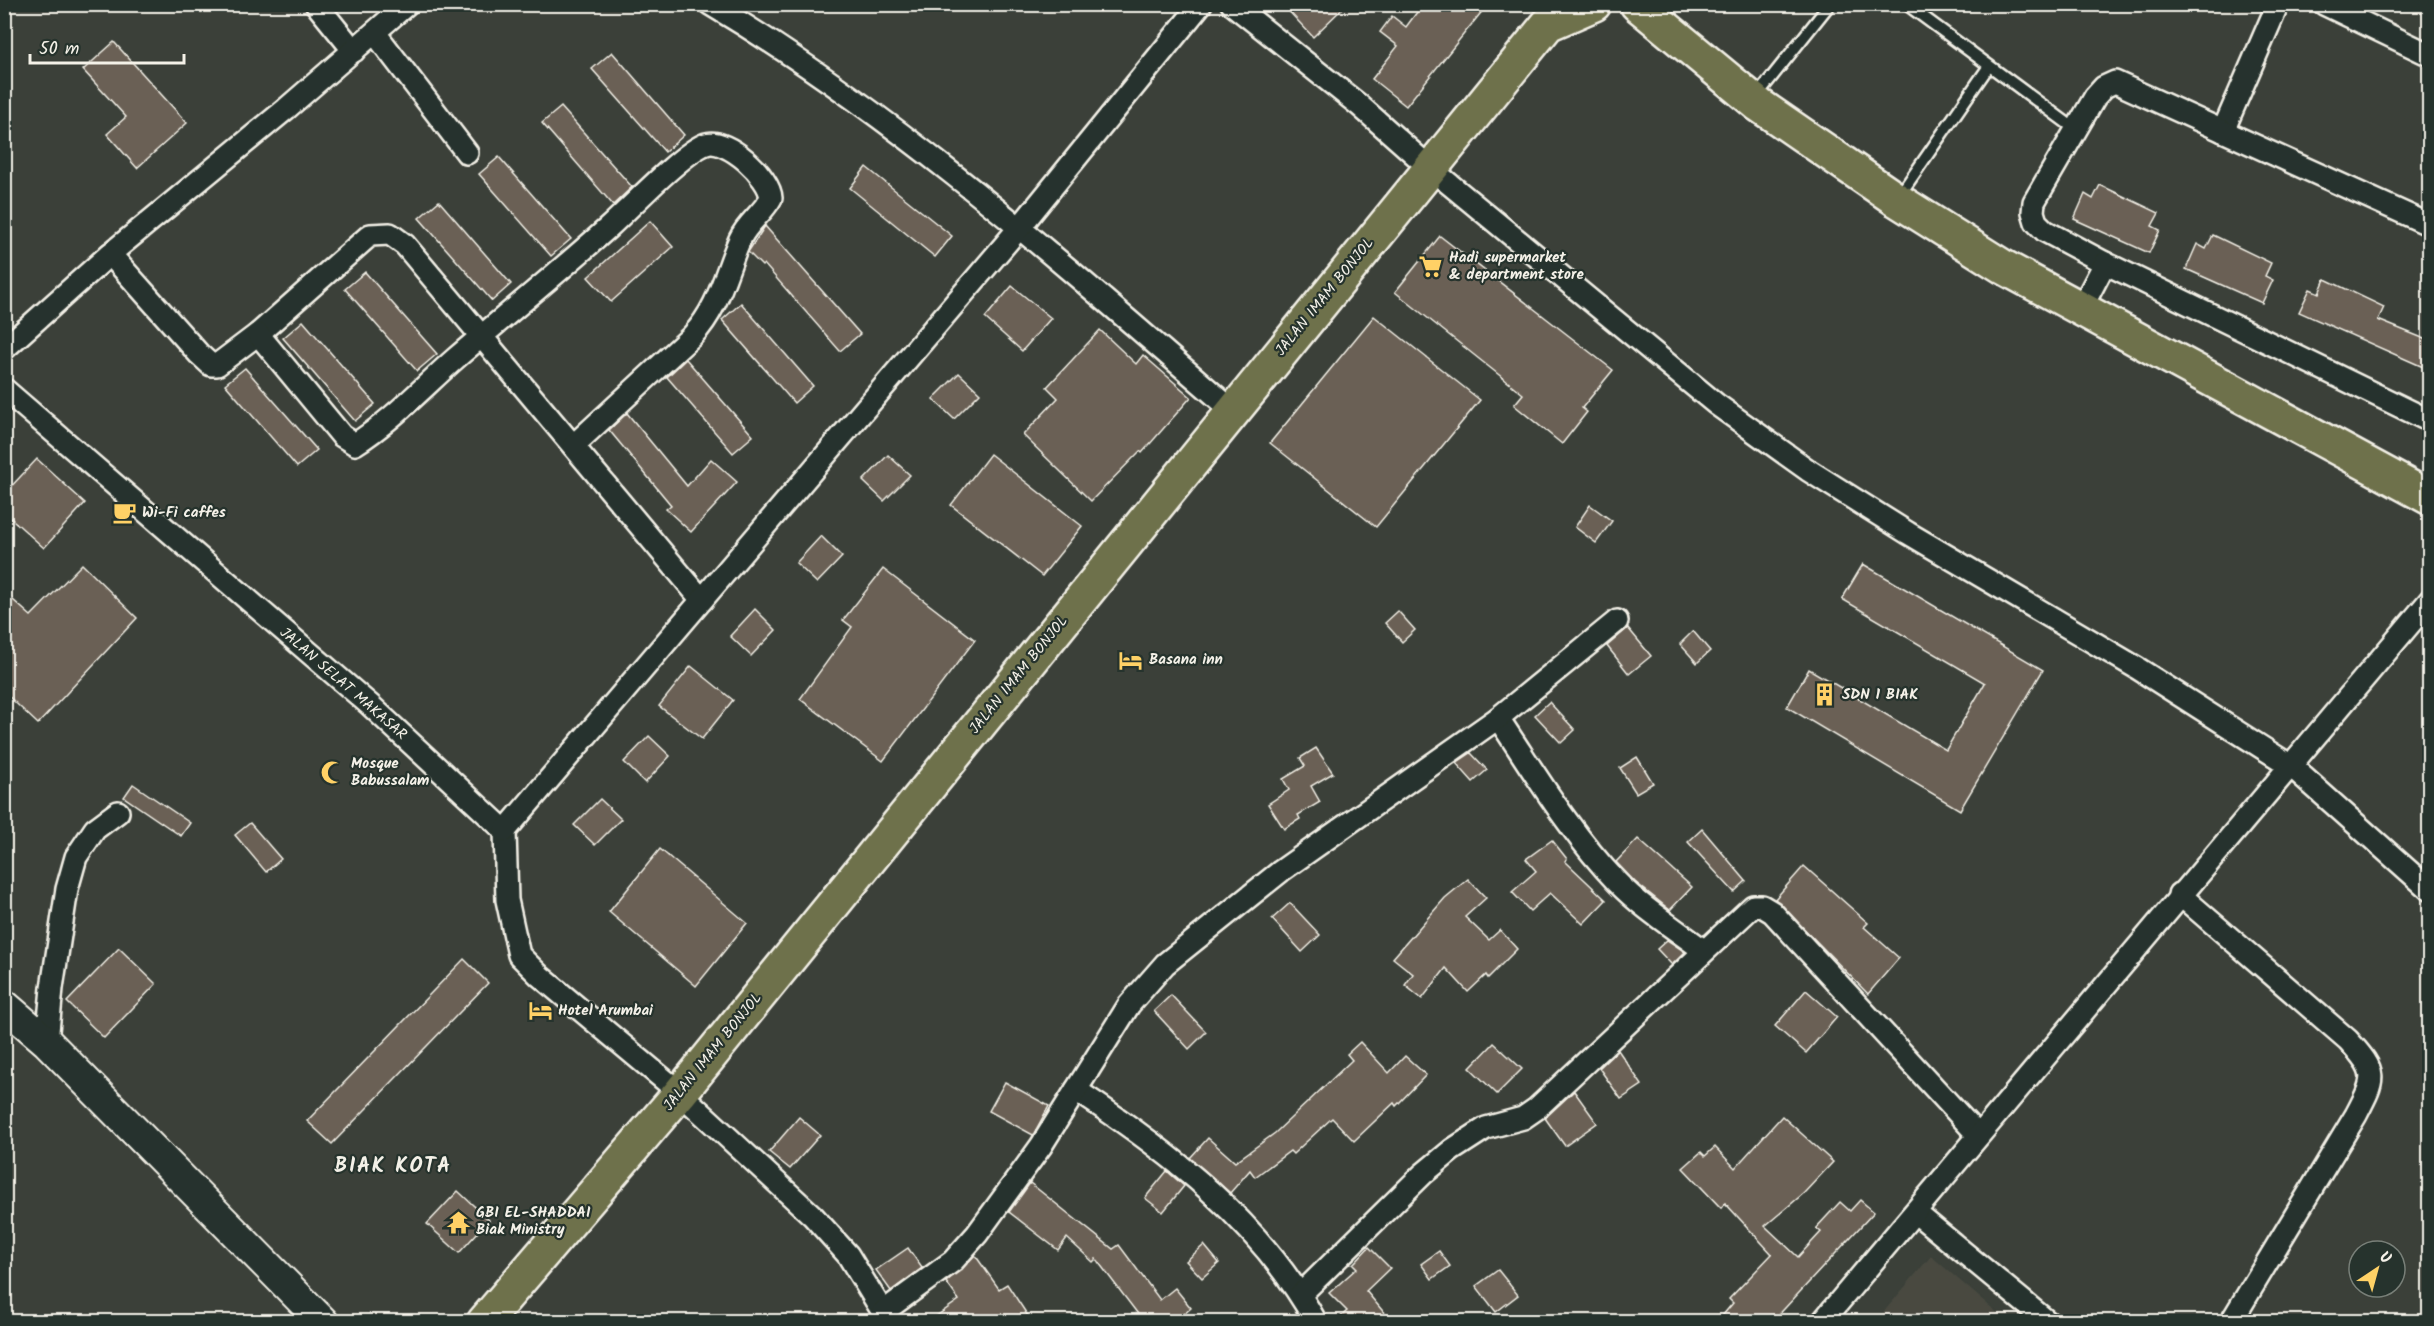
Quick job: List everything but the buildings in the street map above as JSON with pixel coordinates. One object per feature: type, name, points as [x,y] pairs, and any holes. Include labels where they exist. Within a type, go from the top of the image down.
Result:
[{"type":"main road","points":[[1550,14],[1594,4]]},
{"type":"main road","points":[[1637,4],[1753,100],[1897,200],[2002,266],[2430,498]]},
{"type":"main road","name":"JALAN IMAM BONJOL","points":[[484,1322],[681,1093],[1430,168],[1550,14]]},
{"type":"main road","points":[[4,1005],[47,1042],[322,1322]]},
{"type":"street","points":[[316,4],[354,51]]},
{"type":"street","points":[[4,349],[110,254],[354,51],[407,4]]},
{"type":"street","points":[[710,4],[801,61],[868,108],[1020,227],[1233,411]]},
{"type":"street","points":[[1201,4],[1020,227],[505,831],[507,900],[519,955],[547,982],[681,1093],[813,1216],[848,1255],[886,1317],[952,1261],[977,1234],[1041,1146],[1129,1005],[1165,964],[1281,871],[1498,718],[1617,621]]},
{"type":"street","points":[[1232,4],[1359,105],[1430,168],[1716,404],[1808,470],[1908,533],[2136,668],[2291,766],[2430,890]]},
{"type":"street","points":[[2223,131],[2278,4]]},
{"type":"street","points":[[2324,4],[2430,55]]},
{"type":"street","points":[[375,33],[467,153]]},
{"type":"street","points":[[2430,225],[2115,82],[2104,87],[2095,97],[2034,202],[2033,212],[2036,222],[2046,231],[2105,263],[2430,421]]},
{"type":"street","points":[[258,334],[342,436],[356,444],[676,166],[705,145],[719,143],[732,149],[756,171],[771,191],[771,198],[740,237],[715,305],[704,324],[574,445]]},
{"type":"street","points":[[110,254],[211,365],[217,365],[258,334],[370,235],[390,234],[405,245],[702,600]]},
{"type":"street","points":[[2081,309],[2105,263]]},
{"type":"street","name":"JALAN SELAT MAKASAR","points":[[4,389],[370,705],[505,831]]},
{"type":"street","points":[[1822,1322],[1916,1213],[1977,1134],[2179,894],[2291,766],[2430,600]]},
{"type":"street","points":[[1498,718],[1578,835],[1618,883],[1646,908],[1703,950]]},
{"type":"street","points":[[47,1042],[52,988],[67,888],[76,857],[95,829],[118,812]]},
{"type":"street","points":[[2179,894],[2348,1040],[2369,1064],[2372,1086],[2230,1322]]},
{"type":"street","points":[[1301,1294],[1423,1174],[1476,1133],[1523,1118],[1536,1109],[1752,906],[1762,906],[1772,912],[1977,1134]]},
{"type":"street","points":[[1076,1090],[1176,1159],[1244,1224],[1274,1257],[1301,1294],[1316,1322]]},
{"type":"street","points":[[1916,1213],[2048,1322]]},
{"type":"lane","points":[[1753,100],[1830,4]]},
{"type":"lane","points":[[1906,4],[2075,129]]},
{"type":"lane","points":[[1897,200],[1989,66]]},
{"type":"shaded area","points":[[1931,1256],[2007,1321],[1876,1321]]},
{"type":"place","name":"Hadi supermarket & department store","points":[[1431,267]]},
{"type":"place","name":"Wi-Fi caffes","points":[[124,513]]},
{"type":"place","name":"Basana inn","points":[[1131,660]]},
{"type":"place","name":"SDN 1 BIAK","points":[[1824,695]]},
{"type":"place","name":"Mosque Babussalam","points":[[333,773]]},
{"type":"place","name":"Hotel Arumbai","points":[[540,1011]]},
{"type":"place","name":"GBI EL-SHADDAI Biak Ministry","points":[[458,1222]]},
{"type":"district","name":"BIAK KOTA","points":[[393,1166]]}]
